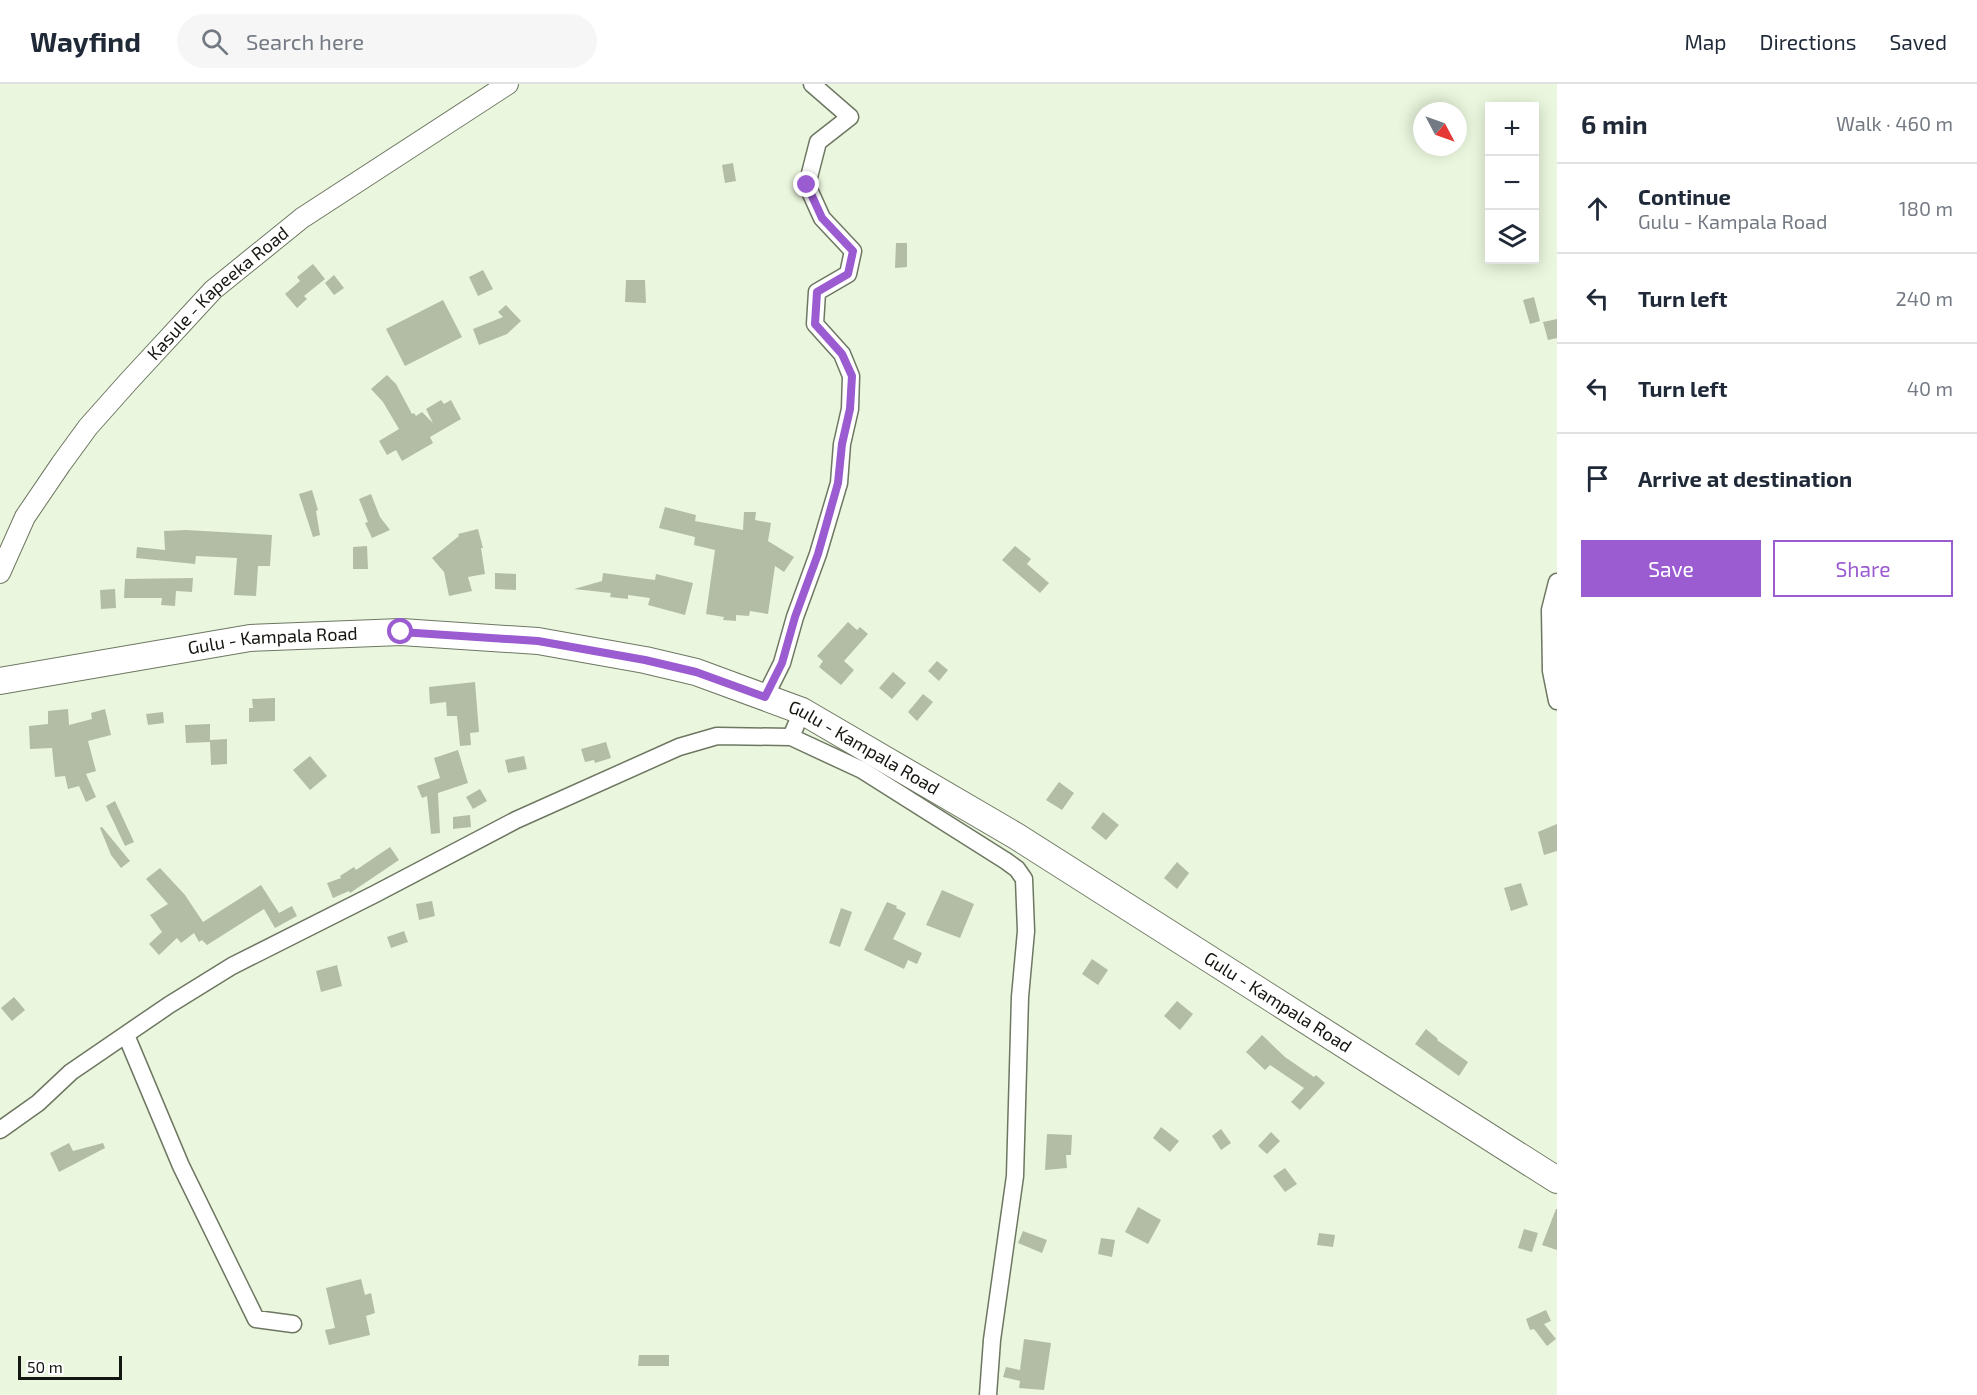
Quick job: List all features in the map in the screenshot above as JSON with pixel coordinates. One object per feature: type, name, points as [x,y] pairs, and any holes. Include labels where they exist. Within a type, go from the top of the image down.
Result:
[{"type":"main road","name":"Gulu - Kampala Road","points":[[0,681],[250,638],[401,632],[538,641],[645,660],[686,670],[802,711],[1016,836],[1557,1180]]},
{"type":"street","name":"Kasule - Kapeeka Road","points":[[0,573],[25,517],[88,427],[213,290],[302,218],[508,84]]},
{"type":"street","points":[[765,697],[782,663],[795,617],[818,554],[838,483],[842,444],[850,409],[852,376],[842,354],[815,324],[817,292],[848,274],[853,251],[822,218],[807,185],[818,142],[850,117],[812,84]]},
{"type":"street","points":[[1557,582],[1550,610],[1551,671],[1557,701]]},
{"type":"street","points":[[791,737],[802,711]]},
{"type":"street","points":[[0,1130],[38,1102],[71,1072],[232,966],[516,820],[679,747],[717,736],[791,737],[862,770],[1006,861],[1017,869],[1024,879],[1026,931],[1020,997],[1015,1176],[992,1341],[988,1395]]},
{"type":"street","points":[[126,1035],[181,1166],[256,1319],[293,1324]]},
{"type":"building","points":[[733,163],[736,181],[725,183],[722,165]]},
{"type":"building","points":[[896,243],[907,243],[907,267],[895,268]]},
{"type":"building","points":[[313,264],[325,279],[304,296],[307,299],[297,308],[285,294],[300,281],[297,277]]},
{"type":"building","points":[[483,270],[493,289],[478,296],[469,277]]},
{"type":"building","points":[[334,275],[344,288],[334,295],[325,283]]},
{"type":"building","points":[[626,280],[645,280],[646,303],[625,302]]},
{"type":"building","points":[[1534,297],[1540,321],[1530,324],[1523,300]]},
{"type":"building","points":[[443,300],[462,337],[405,366],[386,329]]},
{"type":"building","points":[[506,305],[521,321],[507,334],[479,345],[473,329],[503,317],[498,312]]},
{"type":"building","points":[[1557,319],[1557,338],[1548,340],[1543,322]]},
{"type":"building","points":[[387,375],[396,384],[412,414],[416,416],[422,412],[433,423],[426,409],[441,400],[444,404],[451,400],[461,419],[430,437],[433,443],[402,461],[396,450],[387,455],[379,441],[399,429],[383,402],[371,389]]},
{"type":"building","points":[[312,490],[318,510],[316,511],[320,535],[313,537],[299,494]]},
{"type":"building","points":[[371,494],[380,517],[390,530],[372,538],[365,523],[368,522],[359,499]]},
{"type":"building","points":[[665,507],[696,515],[695,521],[743,530],[744,512],[756,512],[755,520],[771,523],[768,541],[794,557],[784,572],[775,566],[768,614],[750,611],[749,616],[736,615],[736,621],[723,620],[724,617],[706,614],[715,550],[694,545],[695,537],[659,528]]},
{"type":"building","points":[[478,529],[483,548],[481,548],[485,574],[468,577],[472,591],[449,596],[444,572],[432,558],[459,536],[458,534]]},
{"type":"building","points":[[186,530],[272,535],[270,566],[258,566],[256,596],[234,595],[237,558],[196,556],[195,564],[136,558],[137,547],[165,550],[164,531]]},
{"type":"building","points":[[367,546],[368,569],[353,569],[353,547]]},
{"type":"building","points":[[1015,546],[1031,559],[1027,564],[1049,583],[1040,593],[1002,560]]},
{"type":"building","points":[[495,573],[516,574],[516,590],[495,589]]},
{"type":"building","points":[[603,573],[655,580],[656,574],[693,583],[685,615],[648,605],[650,598],[628,595],[628,599],[610,597],[611,593],[574,589],[602,581]]},
{"type":"building","points":[[193,578],[192,592],[176,591],[175,606],[161,605],[162,598],[124,598],[125,579]]},
{"type":"building","points":[[115,589],[116,608],[101,609],[100,590]]},
{"type":"building","points":[[848,622],[857,630],[860,627],[868,634],[844,661],[854,670],[841,685],[819,667],[823,661],[817,656]]},
{"type":"building","points":[[937,661],[948,670],[939,681],[928,671]]},
{"type":"building","points":[[893,672],[906,683],[892,699],[879,688]]},
{"type":"building","points":[[475,682],[479,732],[470,733],[471,745],[460,746],[457,716],[447,716],[446,702],[430,704],[429,687]]},
{"type":"building","points":[[923,694],[933,702],[917,721],[908,712]]},
{"type":"building","points":[[275,698],[275,721],[249,722],[249,708],[253,708],[252,699]]},
{"type":"building","points":[[68,709],[69,725],[92,719],[91,713],[105,709],[111,735],[88,741],[96,771],[86,774],[96,797],[86,802],[79,786],[68,789],[65,776],[55,777],[52,748],[30,749],[29,726],[48,724],[48,711]]},
{"type":"building","points":[[163,712],[164,723],[148,725],[146,714]]},
{"type":"building","points":[[210,724],[210,740],[227,739],[227,764],[211,765],[210,742],[186,743],[185,725]]},
{"type":"building","points":[[606,742],[611,758],[595,763],[594,760],[585,762],[581,749]]},
{"type":"building","points":[[458,750],[468,783],[438,793],[440,833],[431,834],[427,796],[422,798],[417,786],[440,778],[434,758]]},
{"type":"building","points":[[310,756],[327,776],[310,790],[293,770]]},
{"type":"building","points":[[524,756],[527,769],[508,773],[505,760]]},
{"type":"building","points":[[1059,782],[1074,793],[1062,810],[1046,800]]},
{"type":"building","points":[[480,789],[487,801],[473,809],[466,797]]},
{"type":"building","points":[[115,801],[134,842],[125,846],[106,806]]},
{"type":"building","points":[[1103,812],[1119,825],[1106,840],[1091,828]]},
{"type":"building","points":[[470,815],[471,827],[453,829],[453,817]]},
{"type":"building","points":[[1557,824],[1557,851],[1544,855],[1538,832]]},
{"type":"building","points":[[102,827],[130,861],[121,868],[111,855],[100,828]]},
{"type":"building","points":[[390,847],[399,860],[350,893],[349,891],[333,898],[327,883],[341,878],[340,876],[354,867],[356,870]]},
{"type":"building","points":[[1177,862],[1189,873],[1177,889],[1164,878]]},
{"type":"building","points":[[160,868],[185,895],[203,922],[261,885],[279,913],[292,906],[297,916],[275,928],[264,909],[207,945],[202,940],[199,942],[194,933],[181,943],[177,938],[159,955],[149,944],[162,932],[150,915],[168,904],[146,879]]},
{"type":"building","points":[[1521,883],[1528,905],[1511,911],[1504,888]]},
{"type":"building","points":[[942,890],[974,904],[960,938],[926,925]]},
{"type":"building","points":[[432,901],[435,916],[419,920],[416,904]]},
{"type":"building","points":[[887,902],[906,913],[893,939],[922,953],[917,964],[908,960],[904,969],[864,950]]},
{"type":"building","points":[[841,908],[852,912],[840,947],[829,943]]},
{"type":"building","points":[[404,931],[408,942],[391,948],[387,937]]},
{"type":"building","points":[[1092,959],[1108,970],[1098,985],[1082,974]]},
{"type":"building","points":[[337,965],[342,986],[321,992],[316,971]]},
{"type":"building","points":[[14,997],[25,1010],[12,1021],[1,1008]]},
{"type":"building","points":[[1177,1001],[1193,1014],[1180,1030],[1164,1016]]},
{"type":"building","points":[[1426,1029],[1437,1040],[1468,1062],[1459,1076],[1415,1044]]},
{"type":"building","points":[[1262,1035],[1285,1057],[1314,1077],[1316,1075],[1325,1083],[1300,1110],[1291,1102],[1304,1088],[1270,1065],[1265,1070],[1246,1052]]},
{"type":"building","points":[[1161,1127],[1179,1141],[1170,1152],[1153,1138]]},
{"type":"building","points":[[1221,1129],[1231,1143],[1221,1150],[1212,1136]]},
{"type":"building","points":[[1271,1132],[1280,1141],[1267,1154],[1258,1146]]},
{"type":"building","points":[[1047,1134],[1072,1135],[1071,1155],[1066,1155],[1067,1168],[1045,1170]]},
{"type":"building","points":[[69,1143],[73,1151],[103,1143],[105,1148],[59,1172],[50,1153]]},
{"type":"building","points":[[1285,1168],[1297,1184],[1285,1192],[1273,1176]]},
{"type":"building","points":[[1138,1207],[1161,1220],[1148,1244],[1125,1232]]},
{"type":"building","points":[[1557,1209],[1557,1250],[1542,1245]]},
{"type":"building","points":[[1524,1229],[1538,1233],[1532,1252],[1518,1248]]},
{"type":"building","points":[[1023,1231],[1047,1240],[1042,1253],[1018,1243]]},
{"type":"building","points":[[1319,1233],[1335,1235],[1333,1247],[1317,1245]]},
{"type":"building","points":[[1101,1238],[1115,1240],[1112,1257],[1098,1254]]},
{"type":"building","points":[[361,1279],[365,1295],[371,1293],[375,1313],[366,1316],[370,1335],[329,1345],[325,1330],[335,1328],[326,1288]]},
{"type":"building","points":[[1546,1310],[1551,1321],[1544,1324],[1556,1339],[1547,1346],[1534,1329],[1530,1330],[1526,1319]]},
{"type":"building","points":[[1024,1339],[1051,1343],[1044,1390],[1019,1388],[1020,1381],[1003,1377],[1006,1367],[1020,1370]]},
{"type":"building","points":[[639,1355],[669,1355],[669,1366],[638,1366]]},
{"type":"route","points":[[401,632],[538,641],[645,660],[696,672],[765,697],[782,663],[795,617],[818,554],[838,483],[842,444],[850,409],[852,376],[842,354],[815,324],[817,292],[848,274],[853,251],[822,218],[807,185]]}]
